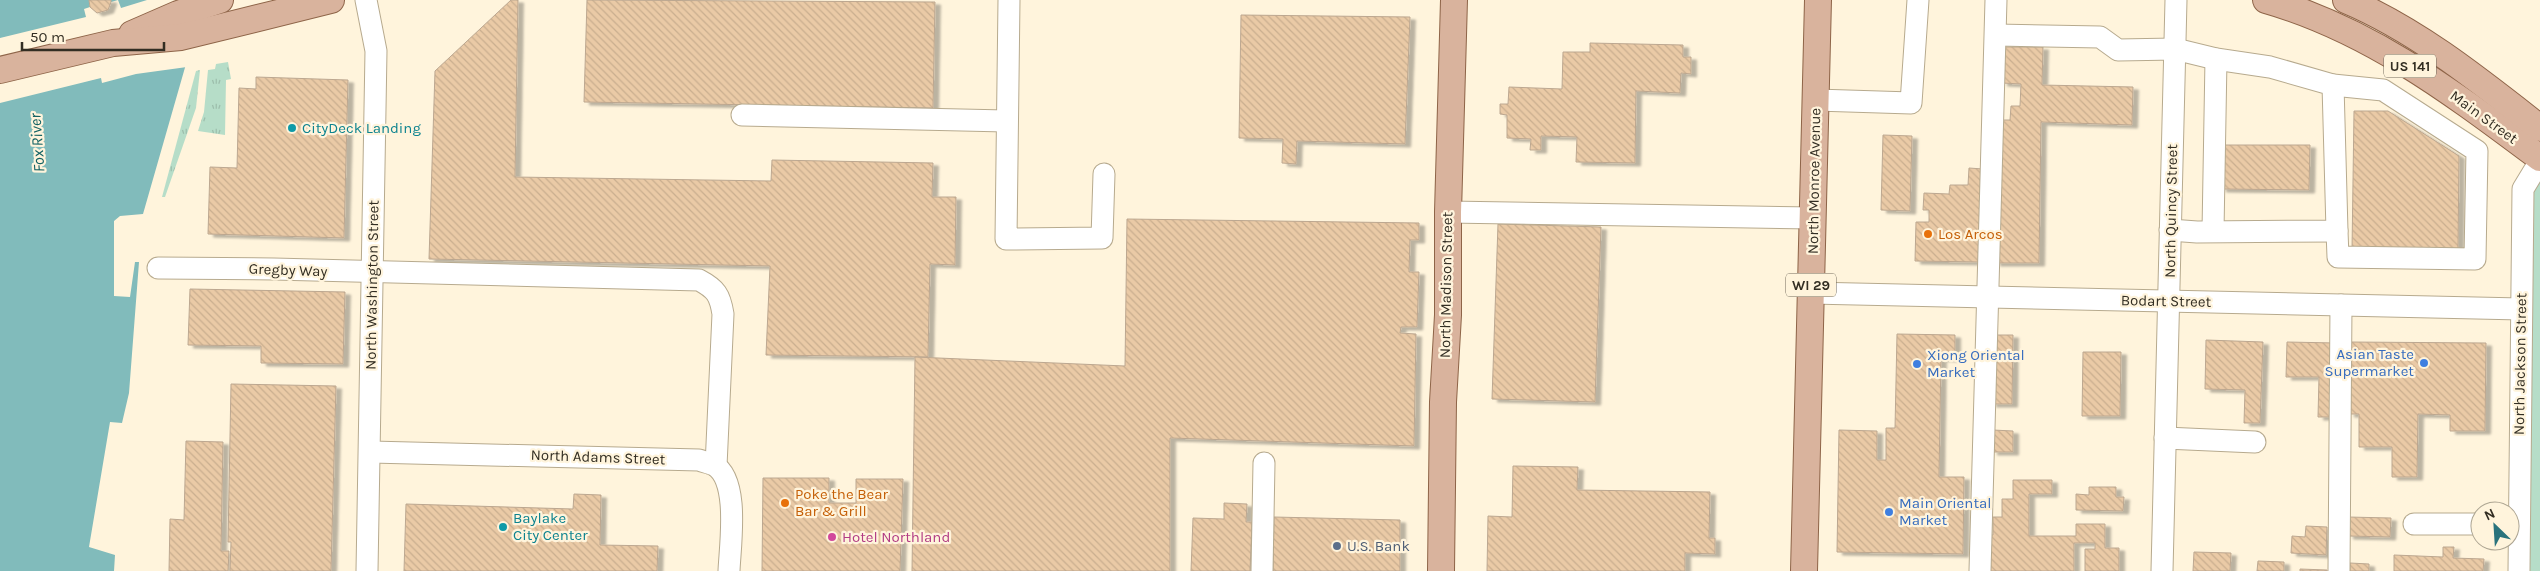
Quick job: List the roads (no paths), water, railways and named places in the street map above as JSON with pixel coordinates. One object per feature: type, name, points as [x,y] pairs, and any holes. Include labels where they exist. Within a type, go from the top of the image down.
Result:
[{"type":"main road","points":[[113,43],[178,14],[220,0]]},
{"type":"main road","points":[[0,70],[113,43],[182,37],[331,0]]},
{"type":"main road","name":"North Madison Street","points":[[1442,571],[1443,402],[1448,315],[1448,212],[1454,0]]},
{"type":"main road","name":"North Monroe Avenue","points":[[1804,571],[1818,0]]},
{"type":"main road","name":"Main Street","points":[[2266,0],[2322,19],[2385,49],[2463,101],[2540,160]]},
{"type":"main road","name":"Main Street","points":[[2346,0],[2383,18],[2432,48],[2540,128]]},
{"type":"street","name":"North Washington Street","points":[[366,0],[376,50],[371,452],[367,571]]},
{"type":"street","points":[[1009,0],[1006,239],[1102,238],[1104,174]]},
{"type":"street","points":[[1816,100],[1912,103],[1918,0]]},
{"type":"street","points":[[1980,571],[1996,0]]},
{"type":"street","name":"North Quincy Street","points":[[2162,571],[2176,0]]},
{"type":"street","points":[[1996,35],[2100,37],[2118,50],[2175,49],[2216,59],[2270,68],[2333,85],[2382,90],[2476,151],[2475,259],[2338,257],[2333,85]]},
{"type":"street","points":[[2213,231],[2216,59]]},
{"type":"street","points":[[742,115],[1006,121]]},
{"type":"street","name":"North Jackson Street","points":[[2515,501],[2523,189],[2540,160]]},
{"type":"street","points":[[1448,212],[1812,218]]},
{"type":"street","points":[[2170,230],[2337,231]]},
{"type":"street","name":"Gregby Way","points":[[158,268],[699,280],[713,287],[720,297],[723,314],[716,466]]},
{"type":"street","name":"Bodart Street","points":[[1811,293],[2521,309]]},
{"type":"street","points":[[2339,571],[2341,305]]},
{"type":"street","points":[[2165,438],[2255,442]]},
{"type":"street","name":"North Adams Street","points":[[371,452],[699,460],[716,466]]},
{"type":"street","points":[[1262,571],[1264,463]]},
{"type":"street","points":[[716,466],[725,478],[731,493],[729,571]]},
{"type":"street","points":[[2414,524],[2470,524]]},
{"type":"street","name":"North Jackson Street","points":[[2517,551],[2519,571]]},
{"type":"water","name":"Fox River","points":[[0,0],[216,0],[186,64],[143,214],[120,216],[114,221],[114,296],[130,297],[135,262],[139,262],[129,393],[122,423],[110,422],[89,547],[115,555],[114,571],[0,571]]},
{"type":"place","name":"CityDeck Landing","points":[[292,128]]},
{"type":"place","name":"Los Arcos","points":[[1928,234]]},
{"type":"place","name":"Asian Taste Supermarket","points":[[2424,363]]},
{"type":"place","name":"Xiong Oriental Market","points":[[1917,364]]},
{"type":"place","name":"Poke the Bear Bar & Grill","points":[[785,503]]},
{"type":"place","name":"Main Oriental Market","points":[[1889,512]]},
{"type":"place","name":"Baylake City Center","points":[[503,527]]},
{"type":"place","name":"Hotel Northland","points":[[832,537]]},
{"type":"place","name":"U.S. Bank","points":[[1337,546]]}]
